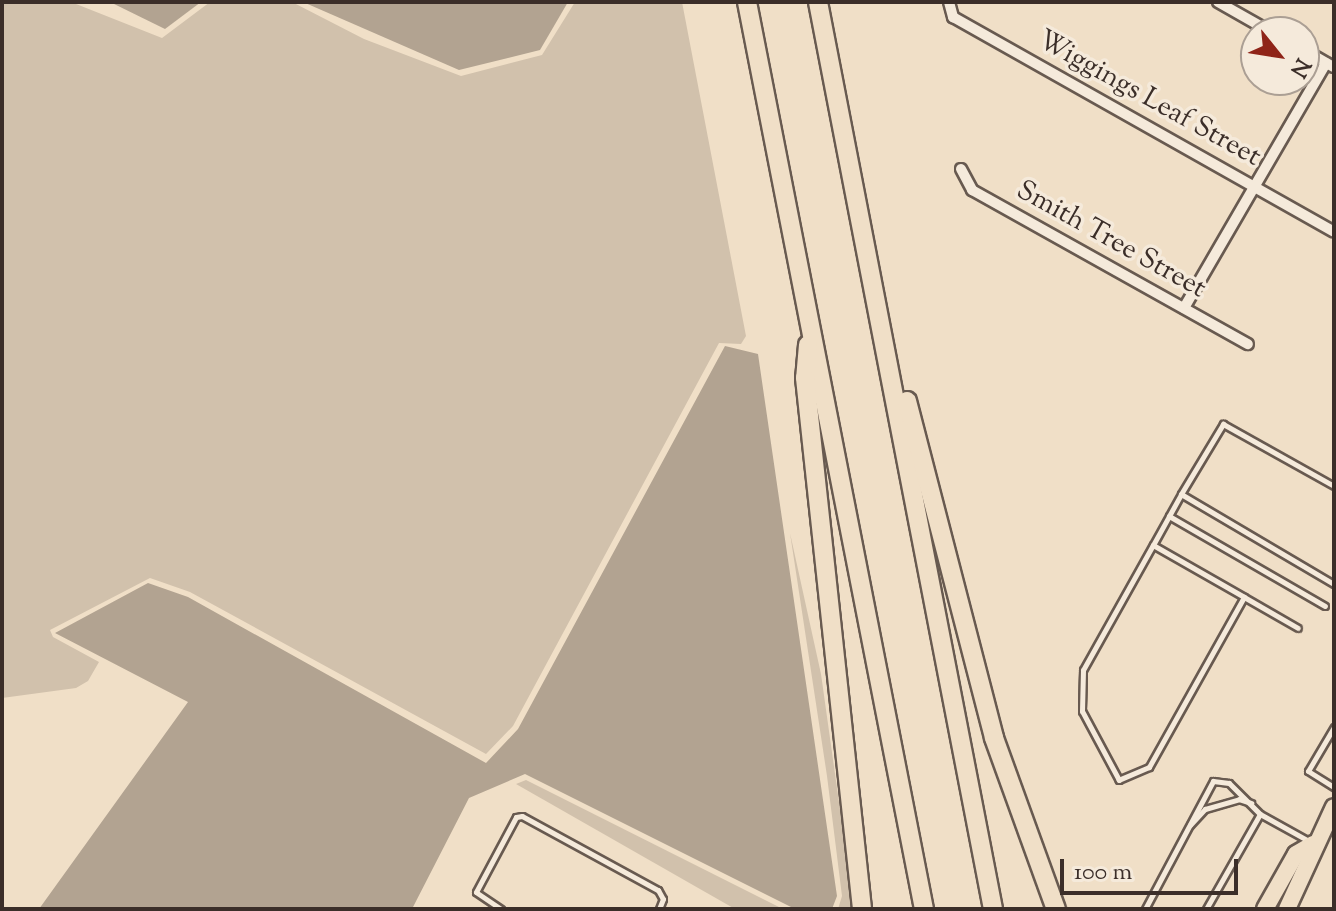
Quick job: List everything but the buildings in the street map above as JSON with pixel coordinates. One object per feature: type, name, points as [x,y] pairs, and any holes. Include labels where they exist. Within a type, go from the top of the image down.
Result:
[{"type":"highway","points":[[747,2],[924,909]]},
{"type":"highway","points":[[818,2],[993,909]]},
{"type":"highway","points":[[863,232],[994,738],[1055,909]]},
{"type":"highway","points":[[810,322],[805,378],[862,909]]},
{"type":"main road","points":[[1287,909],[1312,863],[1313,844],[1334,807]]},
{"type":"main road","points":[[1265,909],[1296,854],[1313,844]]},
{"type":"street","name":"Wiggings Leaf Street","points":[[949,2],[953,17],[1334,232]]},
{"type":"street","points":[[1218,2],[1243,16]]},
{"type":"street","points":[[1184,308],[1330,65]]},
{"type":"street","name":"Smith Tree Street","points":[[961,169],[972,190],[1248,344]]},
{"type":"lane","points":[[1244,597],[1149,767],[1119,780],[1082,711],[1083,670],[1223,424],[1334,486]]},
{"type":"lane","points":[[1181,494],[1334,584]]},
{"type":"lane","points":[[1169,516],[1325,606]]},
{"type":"lane","points":[[1153,545],[1298,628]]},
{"type":"lane","points":[[1334,727],[1308,771],[1334,787]]},
{"type":"lane","points":[[1145,909],[1183,832],[1213,781],[1229,783],[1260,814],[1313,844]]},
{"type":"lane","points":[[1183,832],[1205,809],[1239,799],[1252,803]]},
{"type":"lane","points":[[1206,909],[1260,814]]},
{"type":"lane","points":[[501,909],[476,892],[516,817],[522,816],[658,890],[663,899],[659,909]]},
{"type":"shaded area","points":[[2,2],[71,2],[162,38],[210,2],[292,2],[364,39],[461,76],[542,55],[575,2],[682,2],[746,336],[741,344],[719,343],[513,726],[486,754],[190,592],[150,578],[50,630],[53,637],[99,662],[88,681],[76,688],[2,698]]},
{"type":"shaded area","points":[[110,2],[201,2],[165,29]]},
{"type":"shaded area","points":[[303,2],[568,2],[540,50],[459,70]]},
{"type":"shaded area","points":[[725,346],[758,354],[837,896],[832,909],[795,909],[525,774],[469,798],[412,909],[39,909],[188,702],[55,633],[148,583],[188,597],[486,763],[518,729]]},
{"type":"shaded area","points":[[790,533],[821,674],[854,909],[838,909],[842,896],[827,776]]},
{"type":"shaded area","points":[[526,780],[783,909],[735,909],[516,784]]}]
